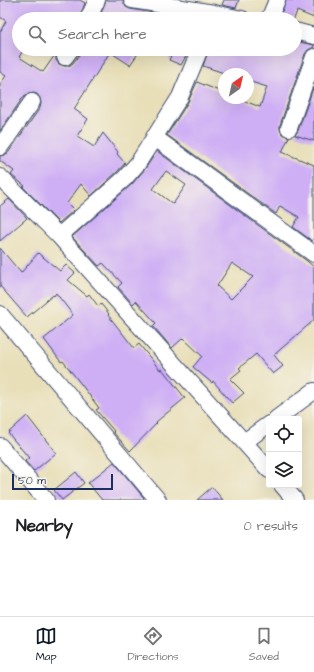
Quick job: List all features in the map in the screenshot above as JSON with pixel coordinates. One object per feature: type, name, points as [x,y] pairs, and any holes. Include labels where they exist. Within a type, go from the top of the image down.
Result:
[{"type":"street","points":[[91,12],[97,0]]},
{"type":"street","points":[[132,0],[189,5],[204,12]]},
{"type":"street","points":[[272,12],[277,0]]},
{"type":"street","points":[[302,33],[314,36]]},
{"type":"street","points":[[59,236],[125,178],[138,163],[180,97],[197,56]]},
{"type":"street","points":[[289,128],[314,58]]},
{"type":"street","points":[[0,147],[32,102]]},
{"type":"street","points":[[154,136],[314,254]]},
{"type":"street","points":[[2,183],[59,236],[266,467]]},
{"type":"street","points":[[0,314],[158,500]]},
{"type":"street","points":[[280,416],[314,391]]},
{"type":"street","points":[[244,442],[266,426]]},
{"type":"street","points":[[0,446],[46,500]]},
{"type":"street","points":[[285,488],[295,500]]},
{"type":"building","points":[[0,0],[80,0],[85,3],[82,12],[12,12],[12,56],[20,56],[43,72],[54,56],[56,56],[56,60],[59,64],[69,66],[78,56],[107,56],[74,109],[88,119],[77,136],[94,147],[103,133],[125,163],[91,196],[81,184],[67,203],[74,210],[59,223],[23,187],[25,186],[11,175],[14,171],[0,161],[0,156],[8,153],[40,108],[41,103],[37,94],[33,93],[24,96],[0,131],[0,84],[6,76],[0,72],[0,32],[6,21],[0,17]]},
{"type":"building","points":[[106,0],[123,0],[126,7],[130,9],[149,12],[102,12]]},
{"type":"building","points":[[224,0],[239,0],[236,8],[222,5]]},
{"type":"building","points":[[286,0],[314,0],[314,18],[297,11],[282,12]]},
{"type":"building","points":[[302,42],[314,45],[314,47],[308,50],[305,54],[280,125],[282,134],[289,137],[282,152],[314,165],[314,238],[312,241],[293,227],[299,217],[280,206],[276,214],[167,135],[188,102],[197,82],[218,91],[218,104],[252,104],[260,107],[267,87],[254,83],[254,68],[218,68],[218,71],[203,66],[207,56],[302,56]]},
{"type":"building","points":[[116,56],[136,56],[130,65]]},
{"type":"building","points":[[171,56],[186,56],[181,65],[169,60]]},
{"type":"building","points":[[313,88],[314,141],[295,135],[298,131]]},
{"type":"building","points":[[157,151],[314,267],[314,320],[274,355],[283,366],[273,374],[256,354],[239,368],[241,370],[230,379],[244,393],[232,403],[213,381],[212,383],[193,367],[202,356],[183,338],[172,348],[153,326],[156,323],[136,301],[133,304],[118,287],[122,283],[103,263],[99,266],[72,237],[132,184],[145,169]],"holes":[[[166,171],[186,185],[173,204],[153,189]],[[232,263],[253,277],[231,299],[217,286]]]},
{"type":"building","points":[[9,199],[27,218],[0,241],[0,206]]},
{"type":"building","points":[[0,248],[21,273],[38,253],[60,271],[66,265],[75,273],[68,280],[87,296],[89,294],[98,306],[101,304],[134,348],[139,344],[160,370],[162,369],[185,398],[156,422],[157,423],[130,451],[96,410],[99,408],[44,339],[73,315],[56,293],[27,317],[0,286]]},
{"type":"building","points":[[27,416],[56,453],[34,471],[25,461],[29,458],[8,433]]},
{"type":"building","points":[[114,462],[144,498],[142,500],[102,500],[88,483]]},
{"type":"building","points":[[76,472],[84,483],[62,500],[54,490]]},
{"type":"building","points":[[212,487],[223,500],[197,500]]}]
